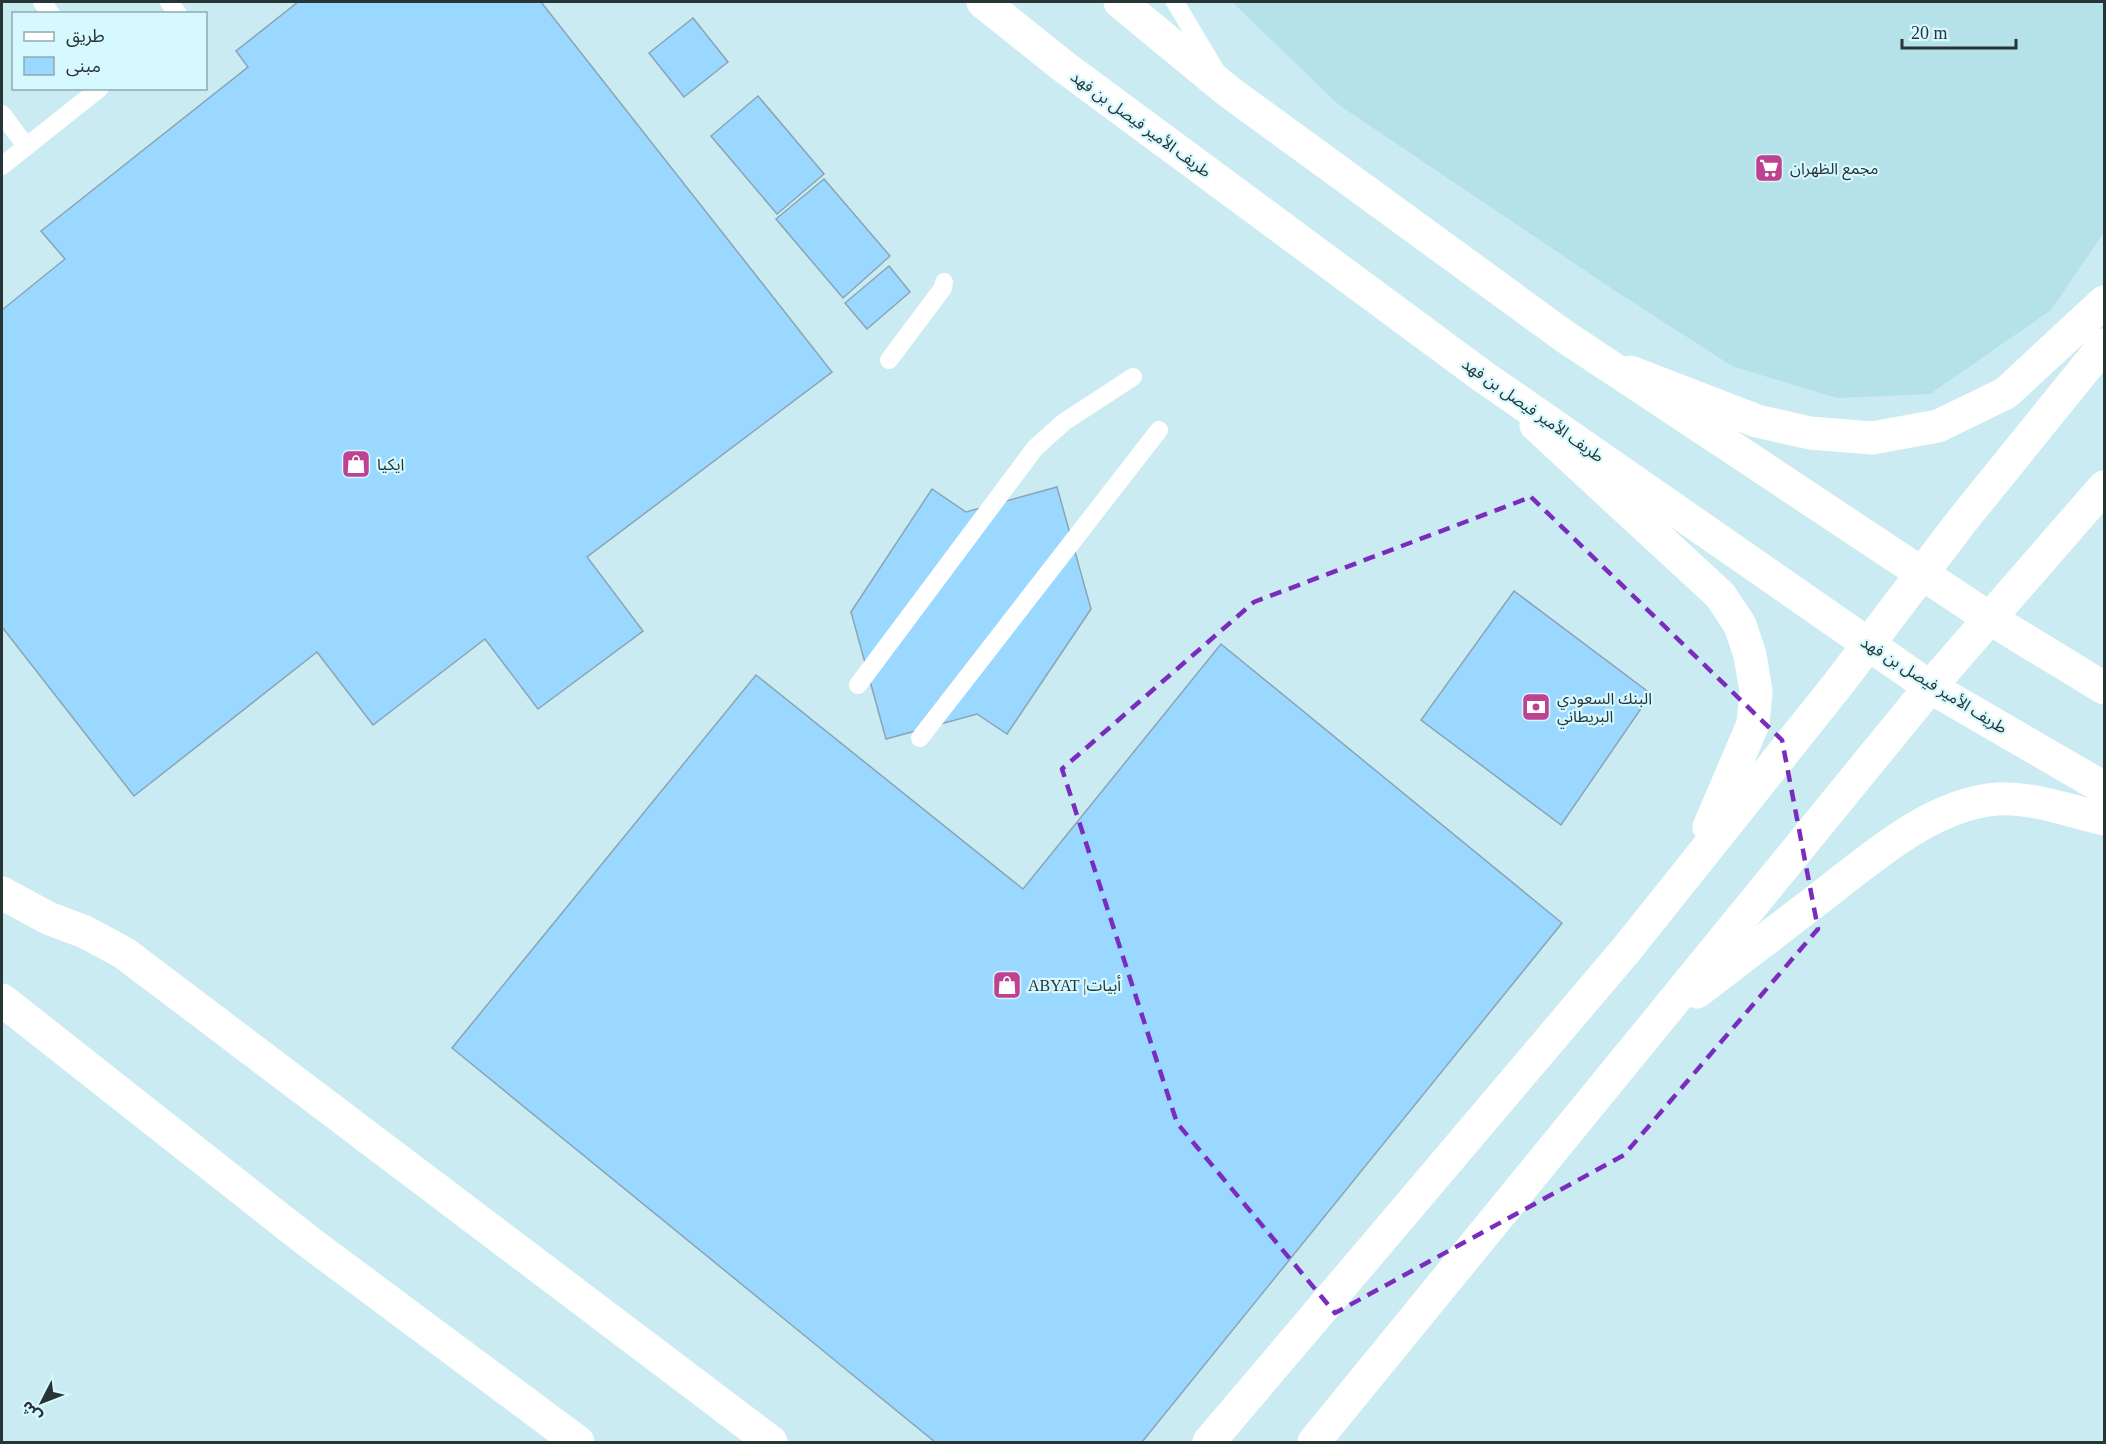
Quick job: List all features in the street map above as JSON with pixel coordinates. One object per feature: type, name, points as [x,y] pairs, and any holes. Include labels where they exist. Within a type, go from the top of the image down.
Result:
[{"type":"street","name":"طريف الأمير فيصل بن فهد","points":[[983,2],[1063,66],[1481,375],[1930,687],[2104,788]]},
{"type":"street","points":[[1120,2],[1228,91],[1564,336],[1989,618],[2104,688]]},
{"type":"street","points":[[1605,362],[1757,421],[1810,433],[1872,438],[1938,426],[2006,393],[2104,302]]},
{"type":"street","points":[[1209,1443],[1626,950],[1868,645],[1960,522],[2104,345]]},
{"type":"street","points":[[1481,375],[1720,596],[1740,625],[1750,655],[1756,691],[1753,724],[1692,866]]},
{"type":"street","points":[[1314,1443],[1930,687],[2104,487]]},
{"type":"street","points":[[1653,1026],[1895,840],[1953,811],[1975,802],[1998,799],[2026,800],[2104,819]]},
{"type":"street","points":[[2,893],[48,918],[85,932],[124,953],[771,1443]]},
{"type":"street","points":[[2,1000],[559,1437]]},
{"type":"lane","points":[[1175,2],[1228,91]]},
{"type":"lane","points":[[2,166],[97,90]]},
{"type":"lane","points":[[2,114],[26,147]]},
{"type":"lane","points":[[889,360],[943,288],[944,282]]},
{"type":"lane","points":[[858,685],[1035,448],[1064,422],[1132,377]]},
{"type":"lane","points":[[920,738],[1159,430]]},
{"type":"highlighted area","points":[[1531,497],[1782,740],[1818,929],[1624,1155],[1335,1313],[1177,1123],[1062,769],[1254,602]]},
{"type":"shaded area","name":"مجمع الظهران","points":[[1232,2],[2104,2],[2104,232],[2051,310],[1930,394],[1837,398],[1732,366],[1614,290],[1339,105]]},
{"type":"building","name":"ايكيا","points":[[298,2],[541,2],[832,372],[587,557],[643,631],[538,709],[485,639],[373,725],[317,652],[134,796],[2,627],[2,310],[65,259],[41,231],[248,67],[236,51]]},
{"type":"building","points":[[693,18],[728,62],[684,97],[649,53]]},
{"type":"building","points":[[758,96],[824,174],[777,214],[711,136]]},
{"type":"building","points":[[824,179],[890,256],[843,298],[776,219]]},
{"type":"building","points":[[889,266],[910,292],[867,329],[845,303]]},
{"type":"building","points":[[1057,487],[1091,609],[1007,734],[977,714],[886,739],[851,612],[932,489],[966,512]]},
{"type":"building","name":"البنك السعودي البريطاني","points":[[1514,591],[1651,694],[1561,825],[1421,720]]},
{"type":"building","name":"ABYAT |أبيات","points":[[1221,644],[1562,923],[1142,1442],[935,1442],[452,1048],[756,675],[1023,889]]},
{"type":"place","name":"مجمع الظهران","points":[[1769,168]]},
{"type":"place","name":"ايكيا","points":[[356,464]]},
{"type":"place","name":"البنك السعودي البريطاني","points":[[1536,707]]},
{"type":"place","name":"ABYAT |أبيات","points":[[1007,985]]}]
